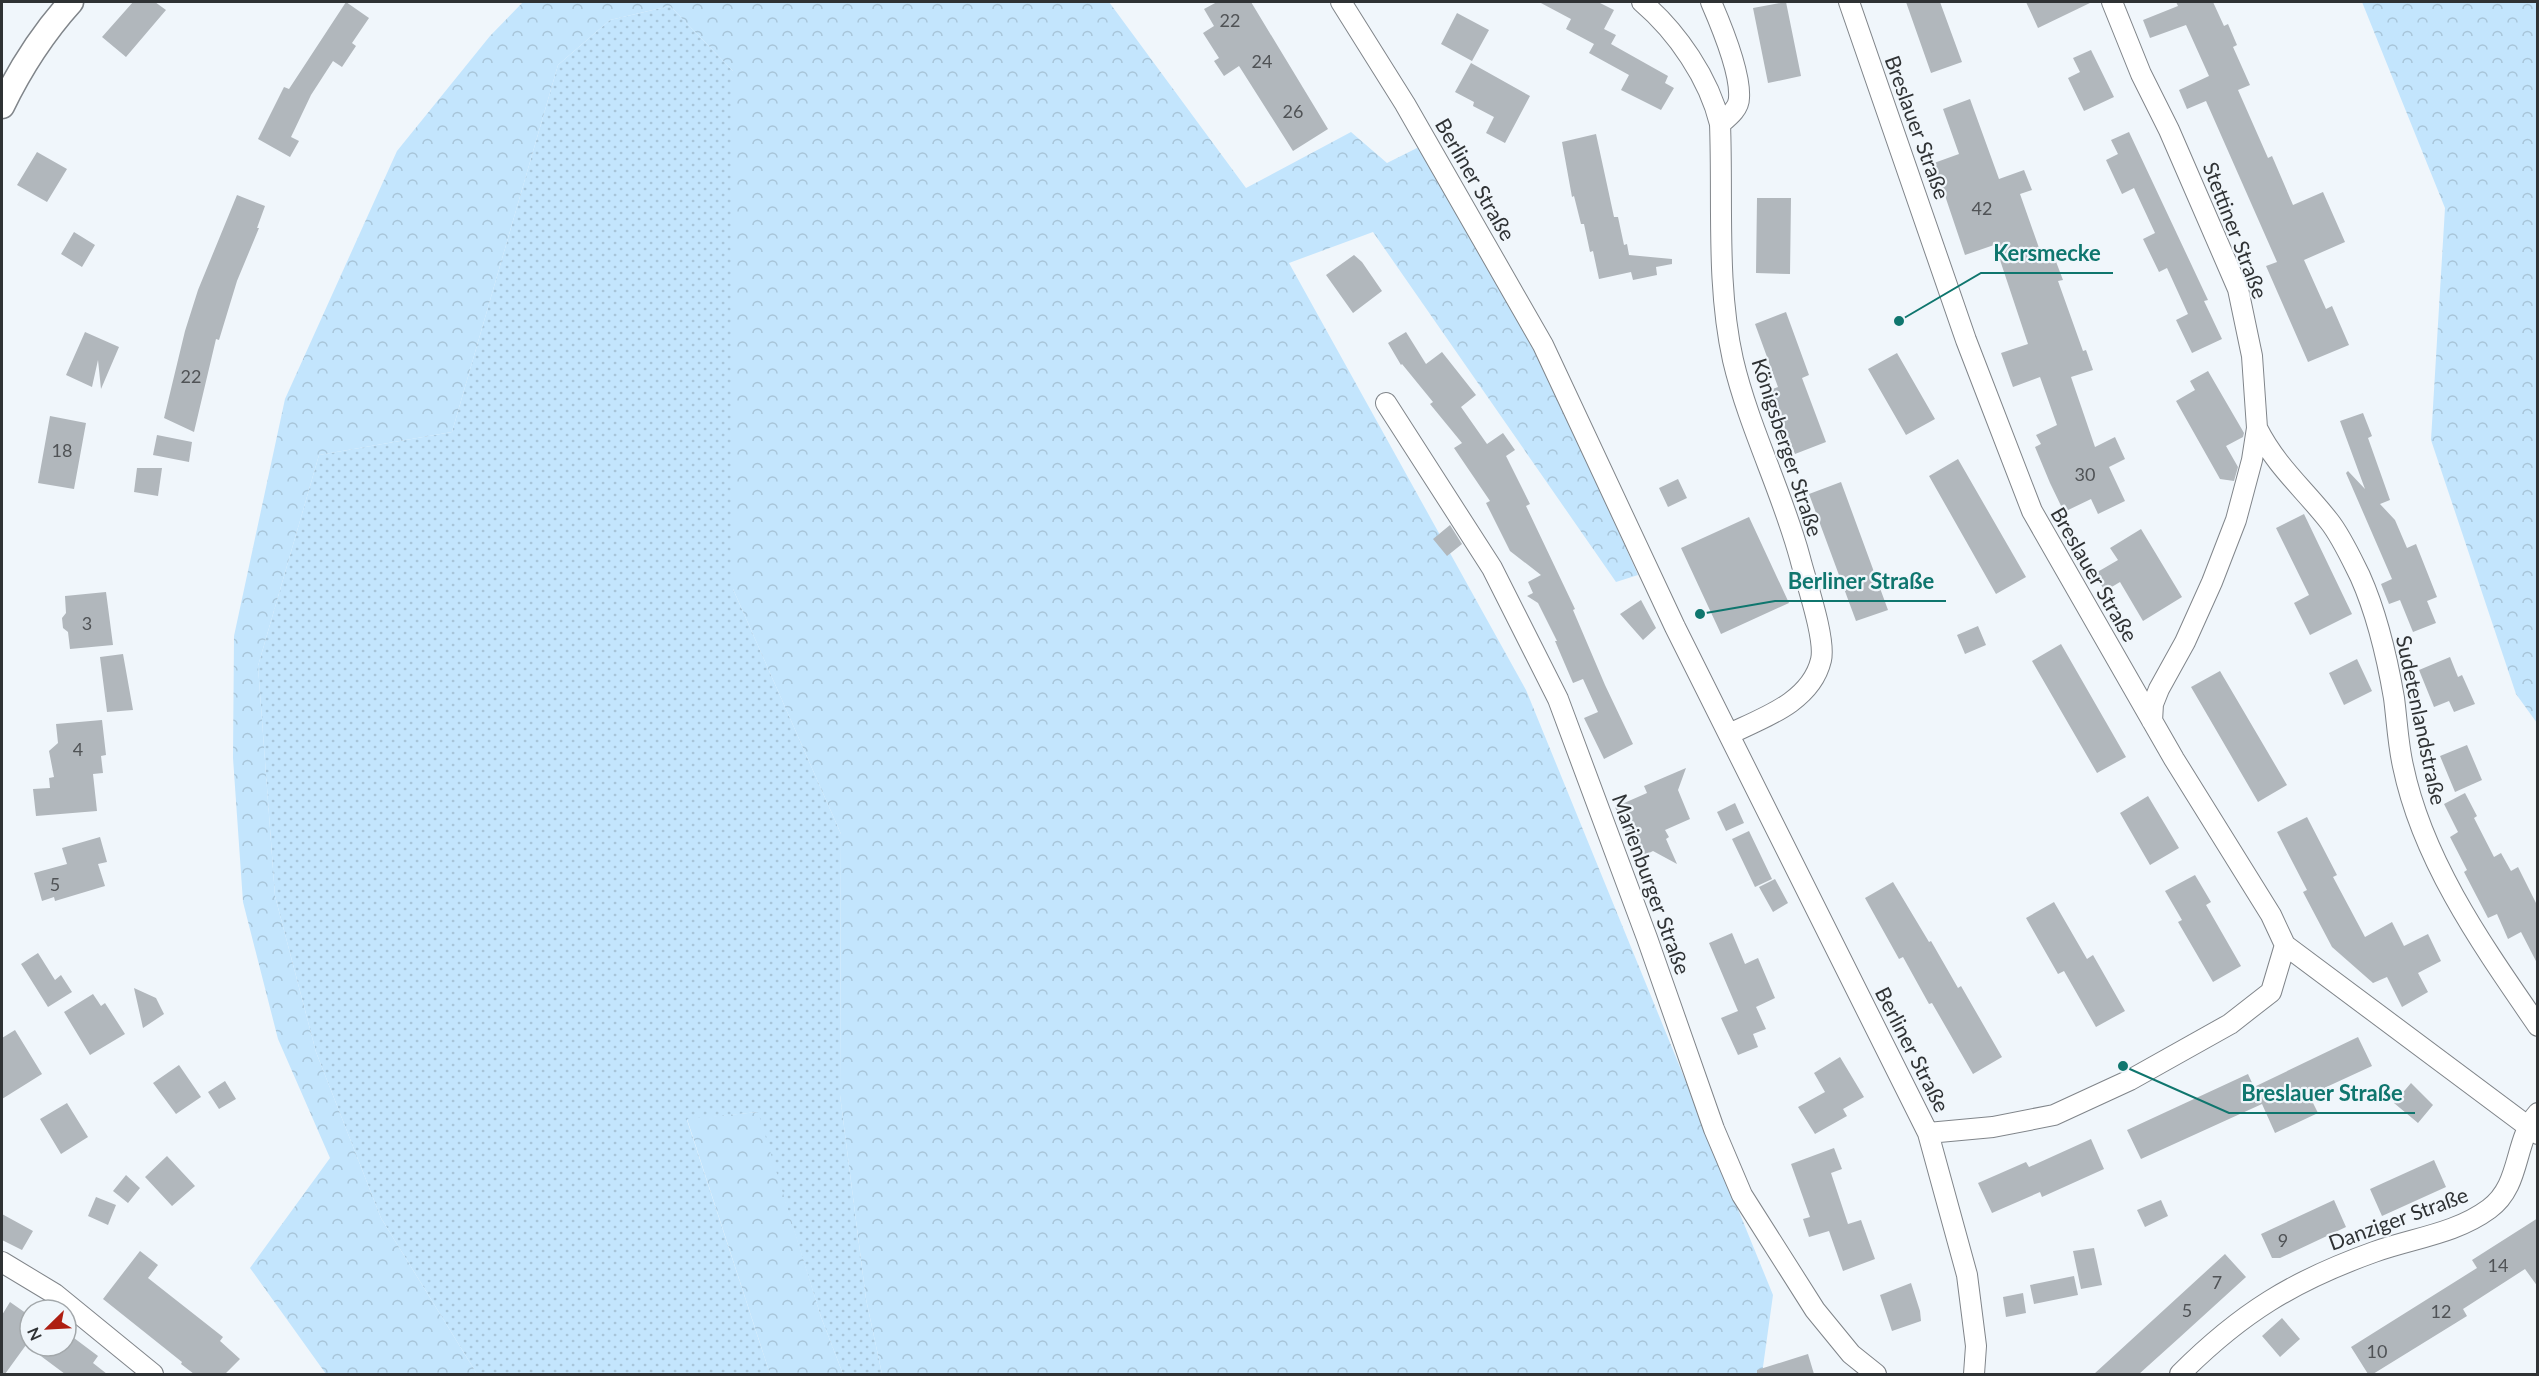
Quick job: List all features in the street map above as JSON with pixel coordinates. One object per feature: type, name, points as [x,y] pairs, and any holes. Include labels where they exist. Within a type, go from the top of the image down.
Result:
[{"type":"street","points":[[2,106],[53,21],[70,2]]},
{"type":"street","name":"Berliner Straße","points":[[1341,2],[1405,104],[1543,345],[1675,627],[1928,1133],[1967,1275],[1976,1346],[1974,1374]]},
{"type":"street","name":"Königsberger Straße","points":[[1641,2],[1655,13],[1684,49],[1711,96],[1720,124],[1724,296],[1733,357],[1741,393],[1791,524],[1818,633],[1821,658],[1814,679],[1804,692],[1781,708],[1729,734]]},
{"type":"street","points":[[1711,2],[1726,38],[1739,99],[1732,113],[1720,124]]},
{"type":"street","name":"Breslauer Straße","points":[[1849,2],[1966,340],[2032,511],[2152,721],[2271,915],[2285,945]]},
{"type":"street","name":"Stettiner Straße","points":[[2112,2],[2141,74],[2169,130],[2238,289],[2252,356],[2257,428],[2252,460],[2236,520],[2185,642],[2153,704],[2152,721]]},
{"type":"street","name":"Marienburger Straße","points":[[1386,403],[1492,568],[1558,699],[1663,982],[1714,1129],[1742,1195],[1815,1310],[1851,1354],[1876,1374]]},
{"type":"street","name":"Sudetenlandstraße","points":[[2257,428],[2269,452],[2330,522],[2360,577],[2382,640],[2394,698],[2402,765],[2418,819],[2442,872],[2489,956],[2538,1026]]},
{"type":"street","points":[[1928,1133],[1993,1127],[2054,1115],[2122,1084],[2230,1024],[2271,992],[2285,945]]},
{"type":"street","name":"Danziger Straße","points":[[2180,1374],[2209,1345],[2267,1301],[2290,1287],[2313,1275],[2377,1251],[2452,1228],[2490,1208],[2503,1195],[2513,1178],[2534,1125],[2285,945]]},
{"type":"street","points":[[2,1262],[55,1294],[153,1374]]},
{"type":"green space","points":[[523,2],[1109,2],[1246,188],[1351,132],[1387,163],[1421,146],[1538,350],[1638,575],[1616,582],[1373,232],[1289,263],[1526,690],[1773,1295],[1762,1374],[882,1374],[866,1299],[840,1095],[841,834],[733,589],[733,71],[670,6],[610,20],[558,65],[452,432],[319,455],[258,666],[275,896],[316,1052],[381,1218],[477,1374],[326,1374],[250,1268],[330,1158],[278,1039],[243,902],[233,758],[234,636],[285,399],[397,151],[490,36]]},
{"type":"green space","points":[[2362,2],[2537,2],[2537,723],[2516,694],[2431,440],[2445,208]]},
{"type":"green space","points":[[670,6],[733,71],[733,589],[841,834],[840,1095],[866,1299],[882,1374],[843,1374],[821,1317],[757,1112],[687,1120],[770,1374],[477,1374],[381,1218],[316,1052],[275,896],[258,666],[319,455],[452,432],[558,65],[610,20]]},
{"type":"green space","points":[[758,1112],[821,1317],[843,1374],[770,1374],[687,1119]]},
{"type":"building","points":[[133,2],[155,2],[166,10],[126,57],[102,37]]},
{"type":"building","points":[[346,2],[369,18],[352,43],[356,46],[342,67],[333,61],[311,95],[291,137],[299,141],[290,157],[258,139],[284,87],[289,89]]},
{"type":"building","points":[[1217,2],[1251,2],[1328,129],[1293,151],[1239,66],[1224,76],[1214,61],[1219,58],[1203,33],[1214,26],[1204,9]]},
{"type":"building","points":[[1539,2],[1598,2],[1614,10],[1604,29],[1616,35],[1611,44],[1668,76],[1665,83],[1674,88],[1661,110],[1621,90],[1629,75],[1589,53],[1594,44],[1566,29],[1571,19]]},
{"type":"building","points":[[1786,2],[1801,76],[1768,83],[1753,8]]},
{"type":"building","points":[[1906,2],[1940,2],[1962,62],[1931,73]]},
{"type":"building","points":[[2026,2],[2092,2],[2038,28]]},
{"type":"building","points":[[2176,2],[2213,2],[2224,26],[2228,24],[2237,45],[2233,47],[2250,85],[2238,90],[2268,158],[2272,156],[2293,205],[2323,192],[2345,242],[2304,260],[2326,309],[2332,306],[2349,345],[2308,362],[2266,266],[2277,262],[2206,101],[2187,109],[2179,90],[2209,76],[2186,25],[2150,38],[2143,20],[2178,6]]},
{"type":"building","points":[[1457,13],[1489,30],[1472,61],[1441,44]]},
{"type":"building","points":[[2091,50],[2114,97],[2084,111],[2068,78],[2080,72],[2073,58]]},
{"type":"building","points":[[1471,63],[1530,96],[1505,143],[1486,133],[1494,117],[1473,106],[1474,102],[1455,92]]},
{"type":"building","points":[[1970,99],[1999,179],[2024,170],[2032,190],[2020,194],[2044,262],[2055,259],[2063,280],[2058,281],[2083,351],[2086,350],[2093,370],[2071,377],[2095,447],[2115,437],[2125,459],[2109,467],[2125,501],[2098,514],[2091,499],[2064,512],[2050,483],[2035,447],[2041,444],[2036,435],[2057,425],[2040,377],[2013,387],[2001,353],[2028,344],[1996,248],[1994,245],[1965,255],[1934,163],[1959,154],[1943,109]]},
{"type":"building","points":[[2129,132],[2208,300],[2204,301],[2222,339],[2192,353],[2176,320],[2188,314],[2167,268],[2159,272],[2143,239],[2155,233],[2134,188],[2122,194],[2106,160],[2118,154],[2111,140]]},
{"type":"building","points":[[1596,134],[1614,217],[1618,217],[1624,245],[1627,244],[1629,255],[1672,259],[1672,264],[1656,267],[1657,275],[1633,280],[1631,272],[1599,279],[1593,251],[1590,252],[1584,224],[1581,224],[1574,196],[1572,197],[1562,142]]},
{"type":"building","points":[[37,152],[67,169],[47,202],[17,185]]},
{"type":"building","points":[[237,195],[265,206],[257,228],[259,228],[237,281],[219,340],[216,339],[194,432],[164,418],[185,331],[198,290]]},
{"type":"building","points":[[1757,198],[1791,198],[1790,274],[1756,273]]},
{"type":"building","points":[[74,232],[95,245],[82,267],[61,254]]},
{"type":"building","points":[[1354,255],[1362,262],[1382,291],[1353,313],[1326,275]]},
{"type":"building","points":[[1786,312],[1809,375],[1802,378],[1826,442],[1795,454],[1770,390],[1778,387],[1755,324]]},
{"type":"building","points":[[85,332],[119,347],[101,389],[98,360],[92,387],[66,375]]},
{"type":"building","points":[[1406,332],[1426,364],[1442,352],[1476,395],[1461,407],[1487,444],[1503,433],[1515,450],[1506,456],[1530,504],[1526,506],[1575,609],[1573,610],[1605,685],[1633,744],[1604,759],[1584,718],[1598,712],[1583,679],[1573,683],[1555,641],[1557,641],[1538,603],[1527,596],[1533,593],[1528,582],[1541,575],[1510,551],[1486,503],[1490,501],[1454,448],[1462,443],[1430,404],[1433,402],[1401,365],[1388,343]]},
{"type":"building","points":[[1897,353],[1935,419],[1906,435],[1868,369]]},
{"type":"building","points":[[2208,371],[2244,433],[2243,437],[2226,446],[2238,467],[2234,481],[2220,479],[2176,401],[2195,390],[2190,381]]},
{"type":"building","points":[[2363,413],[2372,436],[2368,438],[2390,500],[2380,504],[2395,520],[2407,548],[2416,544],[2437,597],[2427,601],[2436,623],[2413,632],[2400,600],[2389,604],[2381,584],[2392,579],[2346,473],[2348,471],[2365,489],[2340,421]]},
{"type":"building","points":[[50,416],[86,423],[74,489],[38,483]]},
{"type":"building","points":[[157,435],[192,442],[189,462],[153,455]]},
{"type":"building","points":[[1958,459],[2026,577],[1996,594],[1929,476]]},
{"type":"building","points":[[137,468],[162,468],[158,496],[134,492]]},
{"type":"building","points":[[1678,479],[1687,498],[1668,507],[1659,488]]},
{"type":"building","points":[[1841,482],[1888,610],[1856,621],[1809,494]]},
{"type":"building","points":[[2304,514],[2352,614],[2310,635],[2294,603],[2309,595],[2276,528]]},
{"type":"building","points":[[1749,517],[1789,603],[1721,634],[1681,548]]},
{"type":"building","points":[[1450,525],[1462,544],[1447,556],[1433,539]]},
{"type":"building","points":[[2141,529],[2182,597],[2143,621],[2120,582],[2105,591],[2094,574],[2118,560],[2110,548]]},
{"type":"building","points":[[106,592],[113,645],[70,649],[68,632],[63,628],[62,618],[66,613],[65,596]]},
{"type":"building","points":[[1641,600],[1656,628],[1643,640],[1620,614]]},
{"type":"building","points":[[1978,626],[1986,645],[1965,654],[1957,635]]},
{"type":"building","points":[[2061,644],[2126,757],[2097,773],[2032,661]]},
{"type":"building","points":[[123,654],[133,710],[107,712],[100,657]]},
{"type":"building","points":[[2450,657],[2458,677],[2462,675],[2475,704],[2454,712],[2449,701],[2434,707],[2419,670]]},
{"type":"building","points":[[2357,659],[2372,691],[2344,705],[2329,673]]},
{"type":"building","points":[[2220,671],[2287,785],[2258,802],[2191,687]]},
{"type":"building","points":[[102,720],[106,755],[101,756],[103,773],[93,774],[97,811],[36,816],[33,789],[50,788],[49,778],[54,777],[49,751],[58,743],[56,724]]},
{"type":"building","points":[[2467,745],[2482,780],[2455,792],[2440,756]]},
{"type":"building","points":[[1686,768],[1678,790],[1690,819],[1665,830],[1669,837],[1666,839],[1677,864],[1653,851],[1645,855],[1642,849],[1635,852],[1615,807],[1647,793],[1644,786]]},
{"type":"building","points":[[2465,793],[2477,816],[2474,818],[2494,857],[2501,853],[2511,871],[2518,867],[2538,907],[2538,965],[2521,932],[2508,939],[2497,914],[2488,918],[2464,872],[2467,870],[2450,837],[2458,832],[2444,804]]},
{"type":"building","points":[[2148,796],[2179,848],[2150,865],[2120,813]]},
{"type":"building","points":[[1735,803],[1744,823],[1726,831],[1717,812]]},
{"type":"building","points":[[2307,817],[2337,875],[2333,877],[2365,937],[2392,922],[2404,946],[2428,934],[2441,961],[2418,973],[2428,992],[2402,1007],[2387,977],[2373,983],[2332,947],[2303,892],[2307,890],[2277,832]]},
{"type":"building","points":[[1749,831],[1772,879],[1755,887],[1732,839]]},
{"type":"building","points":[[100,837],[107,862],[98,864],[105,886],[55,901],[54,897],[42,901],[34,873],[67,864],[62,848]]},
{"type":"building","points":[[2195,875],[2211,902],[2206,905],[2241,966],[2213,982],[2178,922],[2182,920],[2165,891]]},
{"type":"building","points":[[1775,879],[1788,903],[1773,912],[1759,887]]},
{"type":"building","points":[[1893,882],[1958,988],[1961,986],[2002,1057],[1973,1074],[1932,1003],[1929,1004],[1903,957],[1899,959],[1865,898]]},
{"type":"building","points":[[2054,902],[2087,959],[2093,955],[2125,1011],[2096,1027],[2064,971],[2058,974],[2026,918]]},
{"type":"building","points":[[1732,933],[1745,964],[1758,958],[1775,998],[1756,1007],[1766,1029],[1753,1034],[1758,1047],[1738,1055],[1721,1018],[1738,1011],[1709,943]]},
{"type":"building","points":[[38,953],[55,980],[61,975],[72,992],[48,1007],[21,964]]},
{"type":"building","points":[[134,988],[156,998],[164,1014],[143,1028]]},
{"type":"building","points":[[93,994],[101,1006],[105,1003],[125,1034],[90,1055],[64,1012]]},
{"type":"building","points":[[15,1030],[42,1074],[2,1099],[2,1038]]},
{"type":"building","points":[[2358,1037],[2372,1066],[2309,1095],[2318,1113],[2275,1133],[2262,1104],[2141,1159],[2127,1130],[2248,1074],[2259,1098],[2254,1087]]},
{"type":"building","points":[[1840,1057],[1864,1097],[1843,1109],[1847,1116],[1815,1134],[1798,1107],[1825,1092],[1814,1073]]},
{"type":"building","points":[[179,1065],[201,1097],[176,1114],[153,1083]]},
{"type":"building","points":[[225,1081],[236,1099],[219,1109],[208,1092]]},
{"type":"building","points":[[2411,1083],[2433,1105],[2418,1123],[2394,1103]]},
{"type":"building","points":[[67,1103],[88,1137],[61,1154],[40,1119]]},
{"type":"building","points":[[2091,1139],[2104,1169],[2042,1197],[2040,1192],[1992,1213],[1978,1183],[2026,1162],[2029,1167]]},
{"type":"building","points":[[1834,1148],[1842,1169],[1831,1173],[1848,1224],[1861,1220],[1875,1259],[1843,1271],[1829,1231],[1809,1237],[1803,1219],[1810,1217],[1791,1164]]},
{"type":"building","points":[[167,1156],[195,1186],[172,1206],[145,1177]]},
{"type":"building","points":[[2434,1160],[2446,1187],[2382,1216],[2370,1189]]},
{"type":"building","points":[[126,1175],[140,1188],[128,1203],[113,1191]]},
{"type":"building","points":[[96,1197],[116,1205],[108,1225],[88,1216]]},
{"type":"building","points":[[2161,1200],[2168,1216],[2145,1227],[2137,1210]]},
{"type":"building","points":[[2334,1200],[2346,1227],[2280,1258],[2272,1258],[2261,1234]]},
{"type":"building","points":[[2,1214],[33,1231],[22,1250],[2,1240]]},
{"type":"building","points":[[2538,1218],[2538,1287],[2525,1269],[2463,1309],[2467,1316],[2373,1374],[2368,1374],[2351,1347],[2477,1268],[2472,1260]]},
{"type":"building","points":[[2094,1248],[2102,1285],[2081,1289],[2073,1251]]},
{"type":"building","points":[[140,1251],[158,1265],[148,1278],[223,1337],[220,1341],[240,1359],[225,1374],[194,1374],[103,1299]]},
{"type":"building","points":[[2225,1254],[2246,1277],[2139,1374],[2094,1374]]},
{"type":"building","points":[[2074,1276],[2078,1295],[2034,1304],[2030,1285]]},
{"type":"building","points":[[1911,1283],[1921,1321],[1892,1331],[1880,1295]]},
{"type":"building","points":[[2023,1293],[2026,1313],[2006,1317],[2003,1297]]},
{"type":"building","points":[[10,1302],[18,1308],[18,1356],[5,1374],[2,1374],[2,1315]]},
{"type":"building","points":[[2282,1318],[2300,1339],[2280,1357],[2262,1336]]},
{"type":"building","points":[[78,1341],[98,1356],[93,1363],[107,1374],[65,1374],[43,1358],[78,1358]]},
{"type":"building","points":[[1808,1354],[1814,1374],[1757,1374],[1757,1370]]},
{"type":"place","name":"Kersmecke","points":[[1899,321]]},
{"type":"place","name":"Berliner Straße","points":[[1700,614]]},
{"type":"place","name":"Breslauer Straße","points":[[2123,1066]]}]
